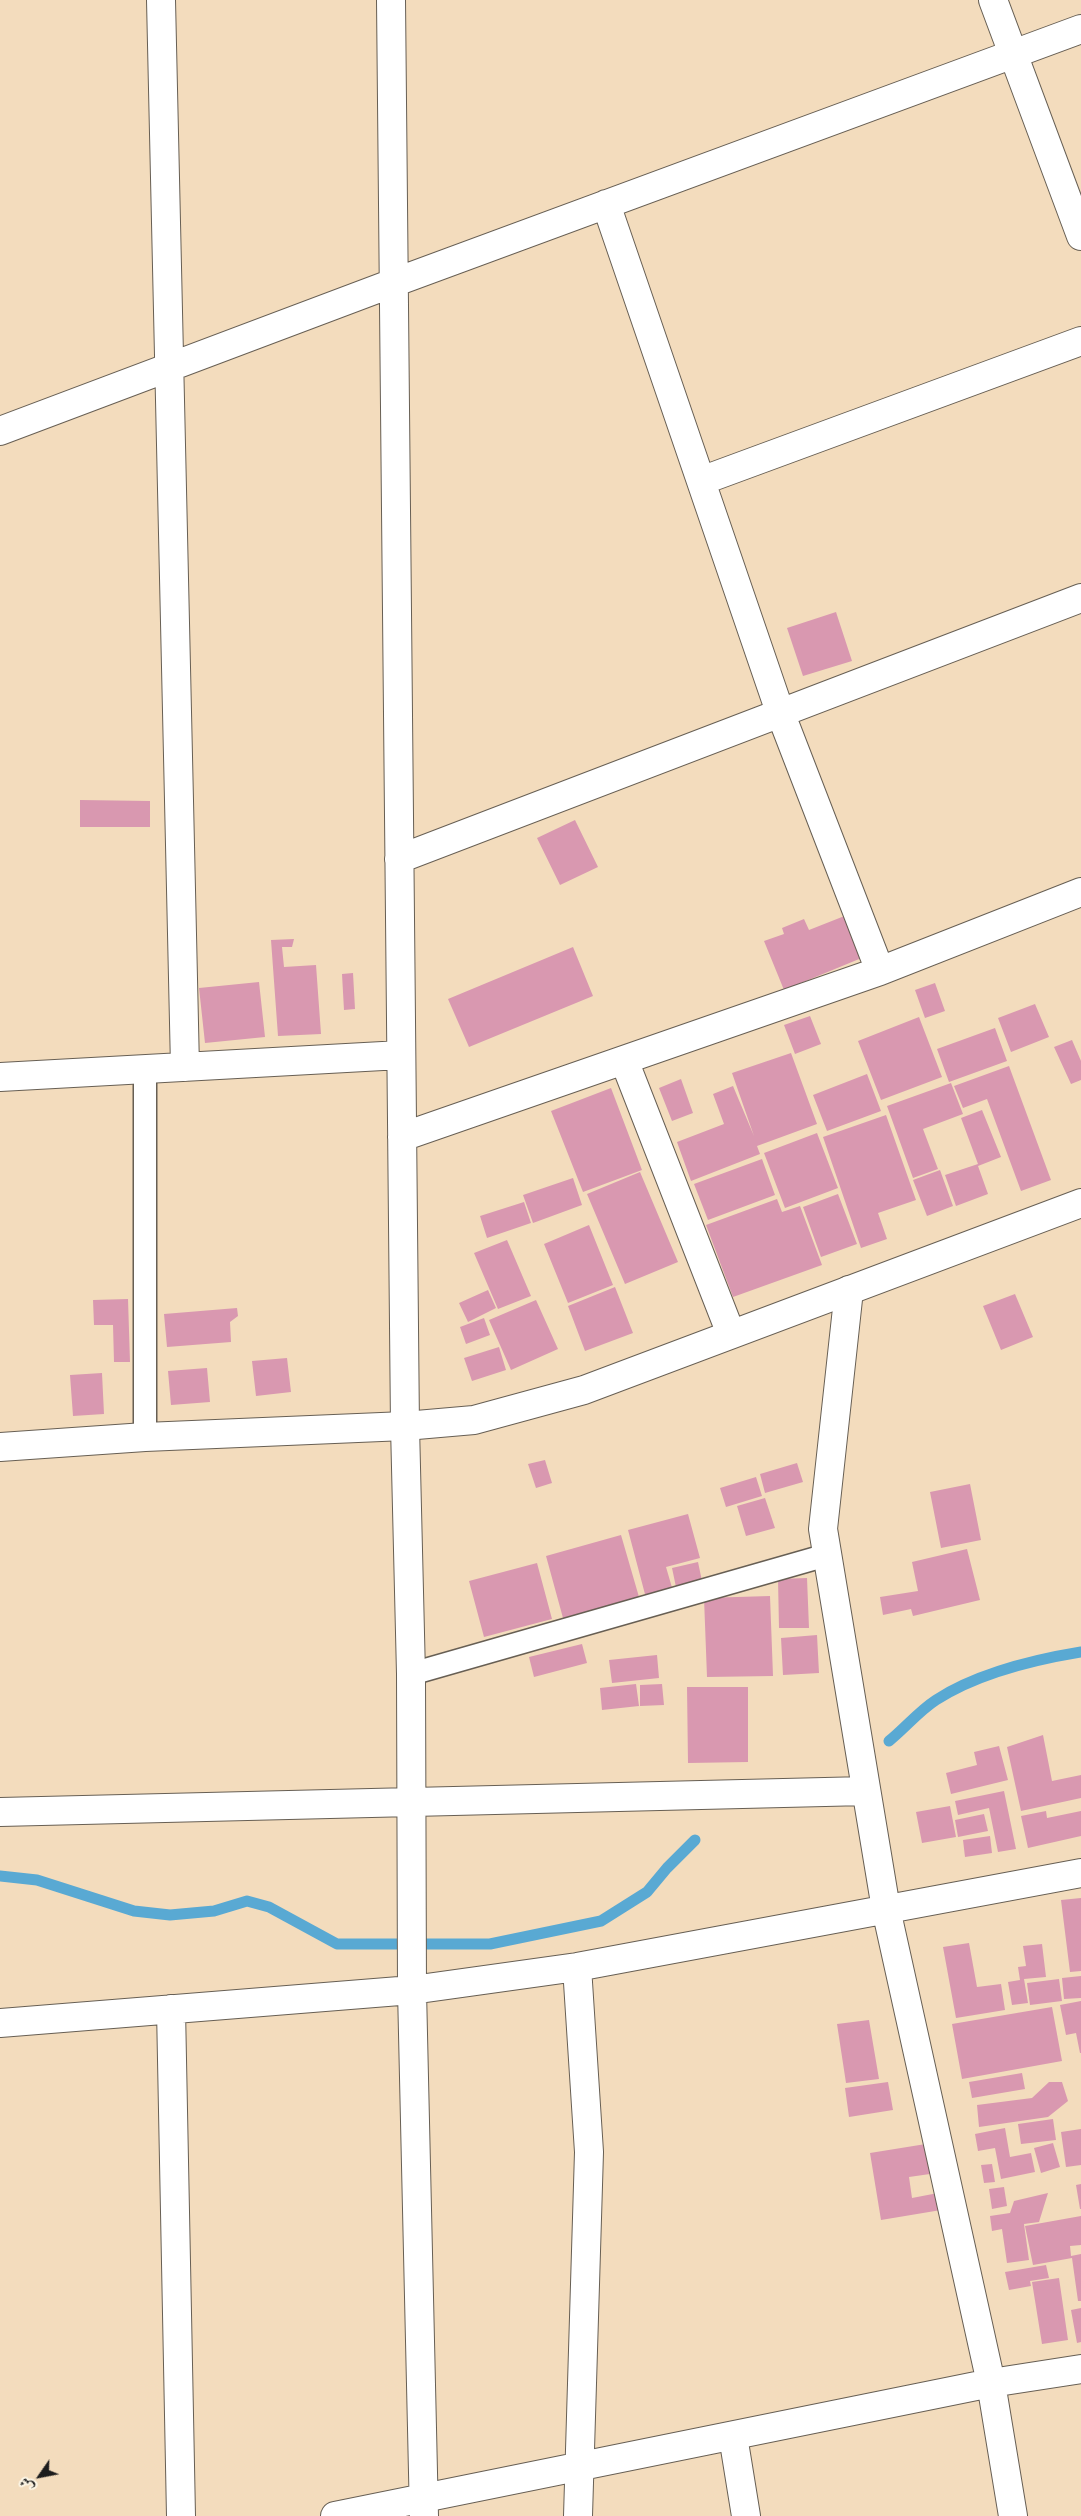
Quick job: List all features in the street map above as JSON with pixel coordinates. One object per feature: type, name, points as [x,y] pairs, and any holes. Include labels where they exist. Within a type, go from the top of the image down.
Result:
[{"type":"street","points":[[161,0],[185,1067]]},
{"type":"street","points":[[390,0],[405,1426],[411,1674],[412,1990],[424,2508]]},
{"type":"street","points":[[993,0],[1081,236]]},
{"type":"street","points":[[0,431],[393,282],[1081,29]]},
{"type":"street","points":[[606,204],[780,712],[880,971]]},
{"type":"street","points":[[701,481],[1081,341]]},
{"type":"street","points":[[399,858],[1081,598]]},
{"type":"street","points":[[402,1136],[880,971],[1081,892]]},
{"type":"street","points":[[0,1077],[401,1055]]},
{"type":"street","points":[[624,1060],[731,1334]]},
{"type":"street","points":[[0,1447],[145,1437],[405,1426],[474,1420],[584,1390],[1081,1203]]},
{"type":"street","points":[[848,1290],[823,1529],[886,1909],[991,2383],[1013,2516]]},
{"type":"street","points":[[0,1812],[866,1791]]},
{"type":"street","points":[[0,2023],[412,1990],[576,1967],[1081,1874]]},
{"type":"street","points":[[576,1967],[589,2152],[578,2516]]},
{"type":"street","points":[[170,2010],[181,2516]]},
{"type":"street","points":[[335,2516],[424,2508],[578,2467],[991,2383],[1081,2369]]},
{"type":"street","points":[[733,2436],[746,2516]]},
{"type":"lane","points":[[145,1069],[145,1437]]},
{"type":"lane","points":[[411,1674],[827,1555]]},
{"type":"building","points":[[836,612],[852,661],[803,676],[787,628]]},
{"type":"building","points":[[80,800],[150,801],[150,827],[80,827]]},
{"type":"building","points":[[575,820],[598,867],[560,885],[537,838]]},
{"type":"building","points":[[847,915],[864,957],[784,990],[764,941],[784,934],[782,928],[804,919],[809,930]]},
{"type":"building","points":[[294,939],[292,947],[282,947],[284,967],[316,965],[321,1034],[278,1036],[271,940]]},
{"type":"building","points":[[573,947],[593,996],[469,1047],[448,999]]},
{"type":"building","points":[[353,973],[355,1009],[344,1010],[342,974]]},
{"type":"building","points":[[259,982],[265,1037],[205,1043],[199,988]]},
{"type":"building","points":[[935,983],[945,1011],[925,1018],[915,990]]},
{"type":"building","points":[[1035,1004],[1049,1037],[1011,1052],[998,1018]]},
{"type":"building","points":[[810,1016],[821,1044],[795,1054],[784,1025]]},
{"type":"building","points":[[919,1017],[942,1077],[881,1100],[858,1041]]},
{"type":"building","points":[[995,1028],[1007,1061],[949,1082],[937,1049]]},
{"type":"building","points":[[1072,1040],[1081,1061],[1081,1080],[1071,1084],[1054,1047]]},
{"type":"building","points":[[791,1053],[817,1124],[757,1146],[760,1154],[691,1181],[677,1142],[724,1124],[713,1094],[733,1086],[754,1136],[732,1073]]},
{"type":"building","points":[[1009,1066],[1051,1180],[1021,1191],[987,1099],[963,1108],[954,1086]]},
{"type":"building","points":[[867,1074],[881,1111],[827,1131],[813,1095]]},
{"type":"building","points":[[681,1079],[693,1113],[672,1121],[659,1088]]},
{"type":"building","points":[[951,1083],[963,1114],[923,1129],[938,1169],[913,1178],[887,1106]]},
{"type":"building","points":[[611,1088],[642,1170],[583,1192],[551,1111]]},
{"type":"building","points":[[982,1110],[1001,1157],[978,1166],[988,1194],[956,1206],[945,1175],[978,1164],[961,1118]]},
{"type":"building","points":[[886,1115],[916,1200],[878,1213],[887,1239],[861,1248],[823,1137]]},
{"type":"building","points":[[817,1133],[838,1188],[785,1208],[764,1153]]},
{"type":"building","points":[[762,1159],[775,1195],[708,1220],[694,1184]]},
{"type":"building","points":[[940,1170],[953,1206],[927,1216],[913,1180]]},
{"type":"building","points":[[640,1172],[678,1262],[625,1284],[587,1194]]},
{"type":"building","points":[[573,1178],[582,1205],[533,1223],[523,1195]]},
{"type":"building","points":[[838,1194],[857,1244],[821,1257],[803,1207]]},
{"type":"building","points":[[777,1199],[782,1212],[800,1206],[822,1265],[733,1297],[706,1225]]},
{"type":"building","points":[[524,1202],[531,1223],[487,1238],[480,1216]]},
{"type":"building","points":[[589,1225],[613,1285],[568,1303],[544,1244]]},
{"type":"building","points":[[507,1240],[531,1296],[498,1309],[474,1253]]},
{"type":"building","points":[[615,1287],[633,1333],[585,1351],[568,1306]]},
{"type":"building","points":[[488,1290],[496,1308],[468,1322],[459,1303]]},
{"type":"building","points":[[1015,1294],[1033,1337],[1001,1350],[983,1306]]},
{"type":"building","points":[[128,1299],[130,1362],[114,1362],[113,1325],[94,1325],[93,1300]]},
{"type":"building","points":[[536,1300],[558,1349],[511,1370],[489,1320]]},
{"type":"building","points":[[237,1308],[238,1316],[230,1322],[231,1342],[167,1347],[164,1314]]},
{"type":"building","points":[[484,1318],[490,1335],[466,1344],[460,1327]]},
{"type":"building","points":[[499,1347],[506,1370],[472,1381],[464,1358]]},
{"type":"building","points":[[287,1358],[291,1392],[256,1396],[252,1361]]},
{"type":"building","points":[[207,1368],[210,1402],[171,1405],[168,1371]]},
{"type":"building","points":[[102,1373],[104,1414],[73,1416],[70,1375]]},
{"type":"building","points":[[545,1460],[552,1483],[536,1488],[528,1464]]},
{"type":"building","points":[[797,1463],[803,1482],[765,1493],[760,1474]]},
{"type":"building","points":[[756,1477],[762,1496],[726,1507],[720,1488]]},
{"type":"building","points":[[970,1484],[981,1540],[941,1548],[930,1492]]},
{"type":"building","points":[[765,1498],[775,1528],[746,1536],[737,1506]]},
{"type":"building","points":[[688,1514],[700,1558],[666,1567],[673,1591],[646,1598],[628,1530]]},
{"type":"building","points":[[621,1535],[639,1597],[563,1618],[546,1556]]},
{"type":"building","points":[[967,1549],[980,1600],[913,1616],[911,1609],[883,1615],[880,1597],[918,1591],[912,1562]]},
{"type":"building","points":[[698,1562],[702,1581],[676,1587],[672,1568]]},
{"type":"building","points":[[537,1563],[552,1619],[484,1637],[469,1581]]},
{"type":"building","points":[[807,1578],[809,1628],[779,1628],[778,1579]]},
{"type":"building","points":[[770,1596],[773,1676],[707,1677],[704,1598]]},
{"type":"building","points":[[817,1635],[819,1673],[783,1675],[781,1638]]},
{"type":"building","points":[[582,1644],[587,1663],[534,1677],[529,1657]]},
{"type":"building","points":[[657,1655],[659,1678],[612,1683],[609,1660]]},
{"type":"building","points":[[636,1684],[639,1706],[602,1710],[600,1688]]},
{"type":"building","points":[[662,1684],[664,1705],[640,1706],[640,1685]]},
{"type":"building","points":[[687,1687],[748,1687],[748,1762],[688,1763]]},
{"type":"building","points":[[1043,1735],[1052,1781],[1081,1775],[1081,1798],[1021,1811],[1007,1747]]},
{"type":"building","points":[[999,1746],[1008,1780],[951,1794],[946,1773],[977,1765],[974,1752]]},
{"type":"building","points":[[1004,1791],[1016,1849],[998,1852],[989,1808],[958,1815],[955,1801]]},
{"type":"building","points":[[950,1806],[956,1837],[922,1843],[916,1812]]},
{"type":"building","points":[[1046,1811],[1047,1818],[1081,1811],[1081,1836],[1028,1848],[1021,1816]]},
{"type":"building","points":[[984,1814],[988,1831],[958,1837],[955,1820]]},
{"type":"building","points":[[990,1836],[992,1853],[965,1857],[963,1840]]},
{"type":"building","points":[[1081,1898],[1081,1971],[1070,1972],[1061,1900]]},
{"type":"building","points":[[969,1943],[977,1987],[1001,1984],[1005,2010],[956,2018],[943,1947]]},
{"type":"building","points":[[1042,1944],[1046,1977],[1024,1979],[1028,2003],[1012,2005],[1008,1982],[1020,1980],[1018,1967],[1026,1966],[1023,1946]]},
{"type":"building","points":[[1081,1976],[1081,1998],[1064,1999],[1062,1978]]},
{"type":"building","points":[[1059,1979],[1062,2001],[1030,2005],[1027,1983]]},
{"type":"building","points":[[1081,2001],[1080,2053],[1076,2033],[1066,2035],[1060,2005]]},
{"type":"building","points":[[1052,2007],[1062,2061],[962,2079],[952,2024]]},
{"type":"building","points":[[869,2020],[879,2079],[846,2083],[837,2024]]},
{"type":"building","points":[[1022,2073],[1025,2089],[972,2098],[969,2082]]},
{"type":"building","points":[[888,2082],[893,2110],[849,2117],[845,2088]]},
{"type":"building","points":[[1049,2082],[1062,2082],[1068,2101],[1048,2117],[979,2127],[977,2105],[1032,2098]]},
{"type":"building","points":[[1053,2119],[1056,2140],[1021,2144],[1018,2124]]},
{"type":"building","points":[[1005,2128],[1010,2157],[1031,2153],[1035,2172],[1001,2179],[995,2148],[978,2151],[975,2134]]},
{"type":"building","points":[[1081,2129],[1081,2165],[1066,2167],[1061,2132]]},
{"type":"building","points":[[932,2143],[937,2173],[909,2177],[912,2198],[938,2193],[941,2210],[881,2220],[870,2153]]},
{"type":"building","points":[[1053,2143],[1060,2167],[1041,2173],[1034,2148]]},
{"type":"building","points":[[992,2164],[995,2182],[984,2183],[981,2165]]},
{"type":"building","points":[[1081,2184],[1081,2209],[1080,2209],[1076,2185]]},
{"type":"building","points":[[1004,2187],[1007,2206],[992,2209],[989,2189]]},
{"type":"building","points":[[1048,2193],[1039,2222],[1024,2224],[1029,2260],[1007,2263],[1002,2229],[992,2231],[990,2216],[1010,2213],[1014,2201]]},
{"type":"building","points":[[1081,2216],[1081,2245],[1070,2246],[1071,2256],[1081,2254],[1081,2301],[1078,2301],[1072,2258],[1033,2265],[1025,2226]]},
{"type":"building","points":[[1046,2265],[1049,2278],[1030,2281],[1031,2286],[1009,2290],[1005,2272]]},
{"type":"building","points":[[1059,2278],[1068,2340],[1042,2344],[1032,2282]]},
{"type":"building","points":[[1081,2308],[1081,2342],[1077,2343],[1071,2310]]},
{"type":"waterway","points":[[889,1741],[930,1704],[969,1682],[1006,1669],[1081,1652]]},
{"type":"waterway","points":[[0,1876],[37,1880],[134,1911],[170,1915],[214,1911],[247,1901],[269,1907],[337,1944],[490,1944],[601,1921],[647,1892],[667,1868],[695,1840]]}]
